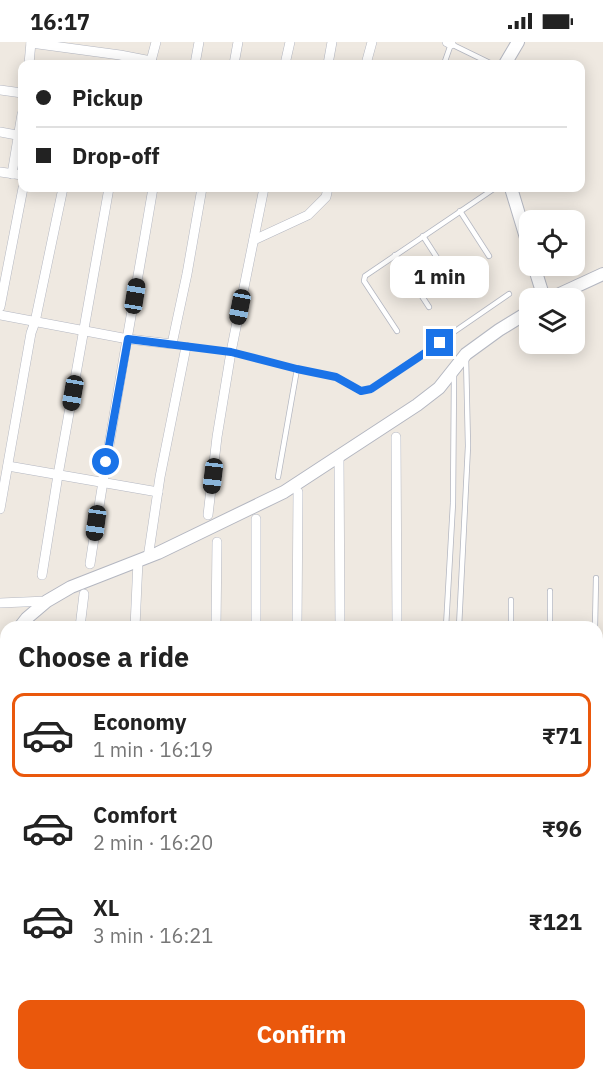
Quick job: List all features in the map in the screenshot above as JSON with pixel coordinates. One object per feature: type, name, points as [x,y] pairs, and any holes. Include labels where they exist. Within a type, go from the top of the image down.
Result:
[{"type":"street","points":[[29,60],[31,42],[127,60]]},
{"type":"street","points":[[153,60],[156,42]]},
{"type":"street","points":[[196,60],[199,42]]},
{"type":"street","points":[[235,60],[238,42]]},
{"type":"street","points":[[286,60],[290,42]]},
{"type":"street","points":[[329,60],[332,42]]},
{"type":"street","points":[[367,60],[372,42]]},
{"type":"street","points":[[507,60],[518,42]]},
{"type":"street","points":[[0,90],[18,92]]},
{"type":"street","points":[[0,132],[18,135]]},
{"type":"street","points":[[0,172],[17,174]]},
{"type":"street","points":[[0,307],[22,192]]},
{"type":"street","points":[[0,509],[31,333],[62,192]]},
{"type":"street","points":[[42,575],[106,192]]},
{"type":"street","points":[[90,564],[152,192]]},
{"type":"street","points":[[0,315],[128,339],[172,344],[201,192]]},
{"type":"street","points":[[208,515],[217,437],[231,352],[263,192]]},
{"type":"street","points":[[254,240],[308,215],[326,197],[327,192]]},
{"type":"street","points":[[512,192],[519,215]]},
{"type":"street","points":[[573,288],[603,274]]},
{"type":"street","points":[[25,621],[47,601],[71,587],[143,559],[284,492],[417,405],[438,388],[466,354],[519,318]]},
{"type":"street","points":[[136,621],[143,559],[186,347]]},
{"type":"street","points":[[396,437],[397,621]]},
{"type":"street","points":[[339,456],[340,621]]},
{"type":"street","points":[[8,466],[158,492]]},
{"type":"street","points":[[297,621],[298,492]]},
{"type":"street","points":[[256,519],[256,621]]},
{"type":"street","points":[[216,621],[217,542]]},
{"type":"street","points":[[81,621],[84,594]]},
{"type":"street","points":[[0,603],[47,601]]},
{"type":"lane","points":[[445,60],[449,43],[484,60]]},
{"type":"lane","points":[[397,331],[364,281],[365,276],[489,192]]},
{"type":"lane","points":[[460,211],[489,256]]},
{"type":"lane","points":[[423,236],[452,281]]},
{"type":"lane","points":[[395,255],[429,307]]},
{"type":"lane","points":[[172,344],[231,352],[336,377],[361,391],[371,389],[509,294]]},
{"type":"lane","points":[[459,621],[468,446],[466,354]]},
{"type":"lane","points":[[278,477],[297,369]]},
{"type":"lane","points":[[446,621],[453,502],[454,369]]},
{"type":"lane","points":[[596,579],[596,621]]},
{"type":"lane","points":[[550,591],[550,621]]},
{"type":"lane","points":[[511,600],[511,621]]},
{"type":"route","points":[[106,462],[128,339],[231,352],[336,377],[361,391],[371,389],[440,343]]}]
